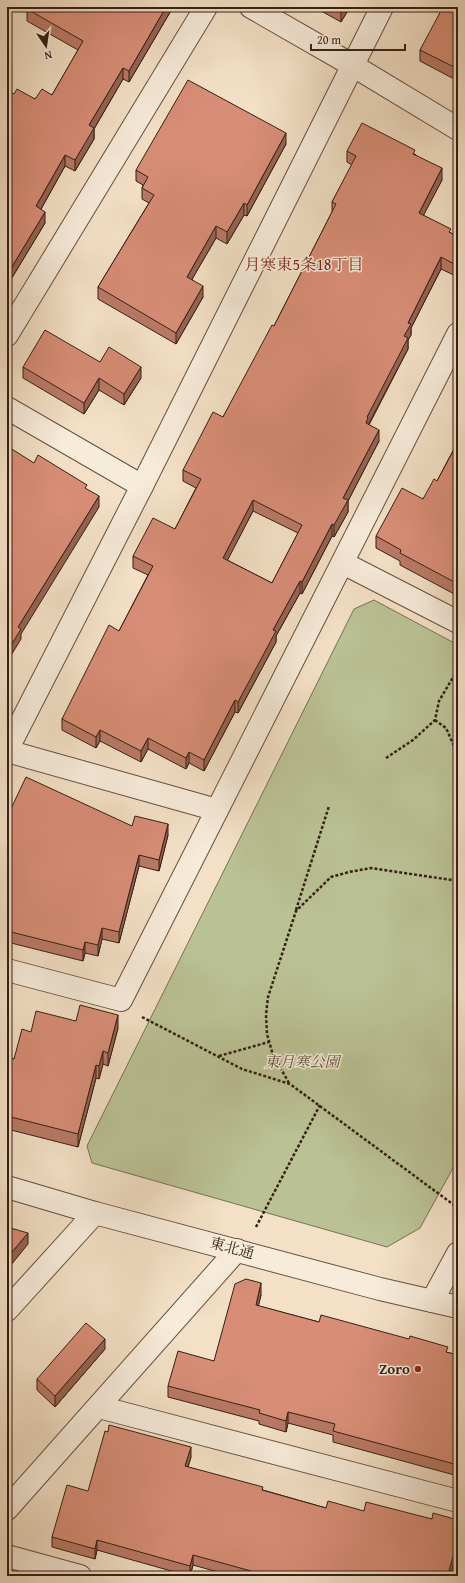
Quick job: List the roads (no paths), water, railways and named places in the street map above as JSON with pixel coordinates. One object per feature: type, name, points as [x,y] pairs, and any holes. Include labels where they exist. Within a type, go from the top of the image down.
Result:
[{"type":"street","points":[[7,335],[206,7]]},
{"type":"street","points":[[251,7],[352,65],[458,129]]},
{"type":"street","points":[[217,810],[7,751],[142,486],[382,7]]},
{"type":"street","points":[[7,970],[121,1000],[458,334]]},
{"type":"street","points":[[7,408],[142,486]]},
{"type":"street","points":[[343,563],[458,622]]},
{"type":"street","name":"東北通","points":[[7,1187],[95,1213],[458,1308]]},
{"type":"street","points":[[7,1310],[95,1213]]},
{"type":"street","points":[[7,1509],[240,1250]]},
{"type":"street","points":[[432,1301],[458,1253]]},
{"type":"street","points":[[99,1408],[458,1501]]},
{"type":"street","points":[[7,1556],[80,1576]]},
{"type":"place","name":"Zoro","points":[[418,1369]]},
{"type":"district","name":"月寒東5条18丁目","points":[[304,264]]},
{"type":"park label","name":"東月寒公園","points":[[302,1062]]}]
